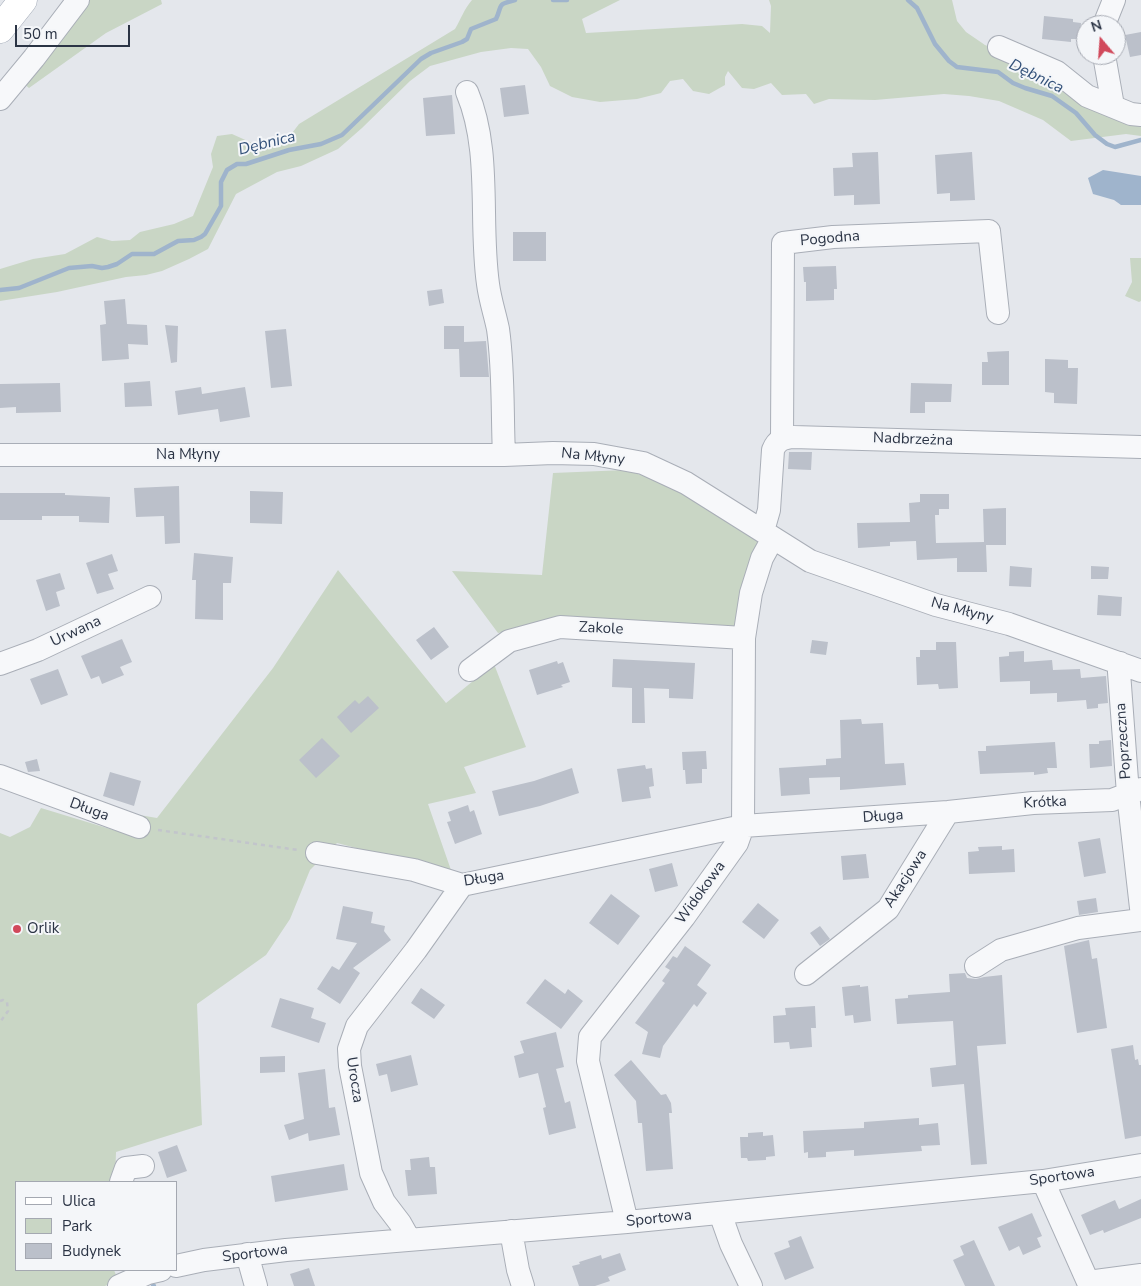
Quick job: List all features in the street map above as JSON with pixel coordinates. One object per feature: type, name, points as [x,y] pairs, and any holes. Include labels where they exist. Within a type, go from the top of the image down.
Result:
[{"type":"main road","points":[[0,29],[24,0]]},
{"type":"street","points":[[0,99],[78,0]]},
{"type":"street","points":[[1108,15],[1114,0]]},
{"type":"street","points":[[999,47],[1057,72],[1087,96],[1130,114],[1141,115]]},
{"type":"street","points":[[1106,65],[1113,106]]},
{"type":"street","points":[[466,92],[474,109],[480,145],[488,284],[498,328],[501,364],[504,455]]},
{"type":"street","name":"Pogodna","points":[[782,439],[783,243],[833,237],[989,231],[998,314]]},
{"type":"street","name":"Nadbrzeżna","points":[[782,439],[793,436],[1141,447]]},
{"type":"street","points":[[768,534],[773,450],[775,444],[782,439]]},
{"type":"street","name":"Na Młyny","points":[[0,455],[594,454],[643,463],[686,483],[810,561],[936,605],[1009,624],[1131,667]]},
{"type":"street","name":"Widokowa","points":[[627,1222],[588,1061],[590,1037],[684,917],[737,843],[743,826],[744,638],[750,593],[768,534]]},
{"type":"street","name":"Urwana","points":[[0,664],[38,650],[150,597]]},
{"type":"street","name":"Zakole","points":[[470,670],[509,641],[560,627],[744,638]]},
{"type":"street","name":"Poprzeczna","points":[[1131,667],[1119,672],[1134,792],[1141,908]]},
{"type":"street","name":"Długa","points":[[0,776],[139,827]]},
{"type":"street","name":"Krótka","points":[[948,812],[1033,803],[1112,800],[1134,792]]},
{"type":"street","name":"Długa","points":[[317,853],[414,870],[462,886],[743,826],[948,812]]},
{"type":"street","name":"Akacjowa","points":[[806,974],[888,909],[948,812]]},
{"type":"street","name":"Urocza","points":[[409,1239],[400,1223],[384,1202],[371,1173],[350,1066],[349,1049],[357,1026],[416,950],[462,886]]},
{"type":"street","points":[[976,966],[1001,950],[1078,928],[1141,920]]},
{"type":"street","name":"Sportowa","points":[[178,1266],[247,1254],[627,1222],[1043,1181],[1141,1165]]},
{"type":"street","points":[[121,1181],[126,1168],[143,1166]]},
{"type":"street","points":[[1043,1181],[1083,1284],[1141,1275]]},
{"type":"street","points":[[720,1213],[731,1244],[751,1286]]},
{"type":"street","points":[[511,1231],[523,1286]]},
{"type":"street","points":[[247,1254],[256,1286]]},
{"type":"street","points":[[122,1280],[157,1271]]},
{"type":"path","points":[[139,827],[317,853]]},
{"type":"path","points":[[0,1001],[7,1002],[8,1011],[0,1022]]},
{"type":"green space","points":[[81,0],[161,0],[162,4],[106,33],[29,88],[18,79]]},
{"type":"green space","points":[[472,0],[620,0],[582,19],[586,33],[742,24],[762,26],[770,33],[771,6],[769,0],[952,0],[957,21],[966,32],[985,45],[1141,113],[1141,136],[1126,134],[1071,141],[1043,120],[999,101],[969,96],[944,94],[875,100],[829,99],[814,104],[806,94],[782,95],[771,83],[754,89],[742,88],[728,71],[725,77],[725,85],[709,94],[693,91],[683,79],[670,81],[661,93],[637,99],[600,102],[572,97],[550,86],[541,67],[528,49],[511,48],[481,52],[430,66],[410,81],[338,149],[301,166],[277,172],[236,194],[208,249],[189,259],[162,271],[146,275],[126,277],[57,292],[0,301],[0,269],[33,259],[65,254],[97,237],[112,241],[130,240],[140,232],[174,224],[193,216],[213,167],[211,154],[217,136],[232,134],[261,147],[283,145],[299,124],[455,29]]},
{"type":"green space","points":[[1130,258],[1141,258],[1141,301],[1139,302],[1125,296],[1132,282]]},
{"type":"green space","points":[[625,470],[670,484],[764,544],[742,622],[727,633],[547,623],[498,633],[452,571],[542,575],[553,473]]},
{"type":"green space","points":[[338,570],[446,703],[494,664],[526,747],[464,767],[476,793],[428,804],[452,873],[337,843],[310,870],[290,919],[266,955],[197,1004],[202,1125],[116,1152],[115,1181],[15,1181],[15,1271],[114,1271],[118,1280],[105,1286],[0,1286],[0,833],[10,837],[30,827],[41,808],[120,832],[127,813],[157,818],[273,668]]},
{"type":"water","points":[[1103,170],[1141,176],[1141,205],[1121,205],[1114,200],[1093,194],[1088,178]]},
{"type":"building","points":[[1044,16],[1073,19],[1073,22],[1076,22],[1076,39],[1071,39],[1071,42],[1042,39]]},
{"type":"building","points":[[1141,32],[1141,55],[1130,57],[1126,35]]},
{"type":"building","points":[[525,85],[529,114],[504,117],[500,88]]},
{"type":"building","points":[[452,95],[455,134],[426,136],[423,98]]},
{"type":"building","points":[[878,152],[880,204],[854,205],[854,195],[834,196],[833,168],[853,167],[852,153]]},
{"type":"building","points":[[972,152],[975,200],[950,201],[950,193],[937,194],[935,155]]},
{"type":"building","points":[[513,232],[546,232],[546,261],[513,261]]},
{"type":"building","points":[[836,266],[837,289],[834,289],[834,300],[806,301],[806,282],[804,282],[803,267]]},
{"type":"building","points":[[442,289],[444,303],[429,306],[427,291]]},
{"type":"building","points":[[125,299],[127,324],[147,325],[148,345],[128,344],[129,359],[102,361],[100,325],[106,324],[104,301]]},
{"type":"building","points":[[165,325],[178,326],[177,362],[171,363]]},
{"type":"building","points":[[444,326],[464,326],[464,342],[486,341],[489,377],[460,377],[459,349],[444,349]]},
{"type":"building","points":[[286,329],[292,386],[271,388],[265,331]]},
{"type":"building","points":[[1009,351],[1009,385],[982,385],[982,362],[988,362],[987,352]]},
{"type":"building","points":[[1045,359],[1068,360],[1068,368],[1078,368],[1077,404],[1054,403],[1054,393],[1045,392]]},
{"type":"building","points":[[150,381],[152,406],[125,407],[124,383]]},
{"type":"building","points":[[60,383],[61,412],[16,413],[16,407],[0,408],[0,384]]},
{"type":"building","points":[[911,383],[952,384],[951,402],[925,402],[925,413],[910,413]]},
{"type":"building","points":[[201,387],[202,394],[245,387],[250,417],[220,422],[218,409],[178,415],[175,391]]},
{"type":"building","points":[[789,452],[812,452],[811,470],[788,469]]},
{"type":"building","points":[[179,486],[180,543],[165,544],[164,516],[136,517],[134,488]]},
{"type":"building","points":[[250,491],[283,492],[282,524],[250,523]]},
{"type":"building","points":[[0,493],[65,493],[65,495],[110,497],[109,523],[79,522],[79,516],[42,516],[42,520],[0,520]]},
{"type":"building","points":[[920,494],[949,494],[949,509],[939,509],[939,515],[935,515],[936,543],[984,542],[983,509],[1006,508],[1006,545],[986,545],[987,572],[957,572],[957,558],[917,560],[916,541],[890,542],[890,546],[858,548],[857,523],[910,522],[909,503],[920,502]]},
{"type":"building","points":[[194,553],[233,557],[231,583],[223,583],[223,620],[195,619],[196,580],[192,580]]},
{"type":"building","points":[[112,554],[118,571],[108,574],[114,589],[97,594],[86,563]]},
{"type":"building","points":[[1010,566],[1032,568],[1031,587],[1009,586]]},
{"type":"building","points":[[1091,566],[1109,567],[1108,579],[1091,579]]},
{"type":"building","points":[[60,573],[65,589],[56,592],[60,606],[46,611],[36,580]]},
{"type":"building","points":[[1098,595],[1122,597],[1121,616],[1097,615]]},
{"type":"building","points":[[434,627],[449,647],[431,660],[416,640]]},
{"type":"building","points":[[122,639],[132,662],[120,667],[124,675],[102,684],[99,676],[91,679],[81,656]]},
{"type":"building","points":[[812,640],[828,642],[826,655],[810,653]]},
{"type":"building","points":[[936,642],[956,642],[958,688],[939,689],[938,684],[917,685],[916,657],[920,657],[920,650],[936,650]]},
{"type":"building","points":[[1024,651],[1024,662],[1052,660],[1053,670],[1080,669],[1081,678],[1106,676],[1108,703],[1098,704],[1098,708],[1087,709],[1086,700],[1057,702],[1057,693],[1030,694],[1030,681],[1000,682],[999,657],[1009,656],[1009,652]]},
{"type":"building","points":[[613,659],[695,663],[693,699],[669,698],[669,689],[644,688],[645,723],[632,723],[632,688],[612,687]]},
{"type":"building","points":[[557,661],[558,664],[563,662],[570,682],[561,685],[563,687],[537,695],[529,670]]},
{"type":"building","points":[[58,669],[68,695],[41,705],[30,679]]},
{"type":"building","points":[[368,696],[379,708],[351,733],[337,717],[355,700],[359,704]]},
{"type":"building","points":[[861,719],[862,724],[883,723],[885,764],[904,763],[906,785],[840,790],[840,777],[809,778],[810,794],[781,796],[779,768],[826,765],[826,759],[841,758],[840,720]]},
{"type":"building","points":[[322,738],[340,756],[316,778],[299,760]]},
{"type":"building","points":[[1111,740],[1112,766],[1090,768],[1089,744],[1099,744],[1099,741]]},
{"type":"building","points":[[1055,742],[1057,768],[1047,768],[1048,773],[1034,775],[1034,772],[980,774],[978,751],[986,751],[986,746]]},
{"type":"building","points":[[706,751],[707,769],[702,769],[702,783],[686,784],[682,752]]},
{"type":"building","points":[[37,759],[40,771],[28,772],[25,762]]},
{"type":"building","points":[[645,765],[646,769],[652,768],[654,786],[649,787],[651,798],[622,802],[617,769]]},
{"type":"building","points":[[572,768],[579,793],[540,806],[499,816],[492,791],[534,781]]},
{"type":"building","points":[[110,772],[141,781],[134,806],[103,796]]},
{"type":"building","points":[[468,805],[470,812],[474,810],[482,834],[455,844],[447,822],[451,821],[448,812]]},
{"type":"building","points":[[1100,838],[1106,873],[1084,877],[1078,842]]},
{"type":"building","points":[[1002,846],[1002,850],[1014,849],[1015,872],[969,874],[968,852],[979,851],[978,847]]},
{"type":"building","points":[[866,854],[869,878],[843,880],[841,856]]},
{"type":"building","points":[[672,863],[678,886],[655,892],[649,869]]},
{"type":"building","points":[[611,894],[640,916],[618,945],[589,923]]},
{"type":"building","points":[[1096,898],[1098,912],[1079,915],[1077,901]]},
{"type":"building","points":[[758,903],[779,920],[764,939],[742,922]]},
{"type":"building","points":[[343,906],[373,912],[371,923],[385,926],[384,931],[391,940],[353,968],[360,973],[340,1004],[317,989],[332,966],[339,970],[357,943],[336,939]]},
{"type":"building","points":[[820,926],[830,939],[820,946],[810,933]]},
{"type":"building","points":[[1089,940],[1092,959],[1097,958],[1107,1028],[1077,1033],[1064,946]]},
{"type":"building","points":[[685,946],[711,965],[697,985],[707,993],[697,1007],[694,1004],[663,1046],[660,1058],[642,1054],[648,1032],[635,1023],[665,983],[662,981],[670,970],[665,967],[673,956],[677,958]]},
{"type":"building","points":[[965,973],[967,978],[976,979],[1002,975],[1006,1044],[977,1046],[987,1164],[971,1165],[964,1084],[932,1087],[930,1068],[956,1065],[953,1021],[897,1024],[895,999],[908,998],[908,995],[950,992],[949,974]]},
{"type":"building","points":[[545,979],[565,994],[568,989],[583,1001],[561,1029],[526,1003]]},
{"type":"building","points":[[860,985],[860,987],[868,986],[871,1021],[854,1023],[853,1015],[845,1016],[842,987]]},
{"type":"building","points":[[421,988],[445,1005],[434,1019],[411,1003]]},
{"type":"building","points":[[280,998],[314,1008],[311,1018],[326,1023],[319,1043],[271,1027]]},
{"type":"building","points":[[815,1006],[816,1028],[811,1028],[812,1047],[790,1049],[789,1042],[774,1043],[773,1016],[786,1015],[785,1008]]},
{"type":"building","points":[[556,1032],[564,1067],[556,1069],[565,1103],[570,1101],[576,1128],[549,1135],[543,1108],[546,1107],[538,1073],[519,1078],[514,1056],[524,1053],[520,1041]]},
{"type":"building","points":[[1133,1045],[1135,1060],[1138,1059],[1139,1065],[1141,1065],[1141,1136],[1125,1139],[1111,1049]]},
{"type":"building","points":[[411,1055],[418,1085],[391,1092],[387,1074],[379,1076],[376,1064]]},
{"type":"building","points":[[285,1056],[285,1072],[260,1073],[260,1057]]},
{"type":"building","points":[[631,1060],[661,1095],[666,1094],[671,1103],[672,1113],[669,1113],[673,1169],[646,1171],[642,1123],[638,1123],[636,1101],[614,1075]]},
{"type":"building","points":[[325,1069],[329,1108],[335,1107],[340,1135],[309,1141],[308,1133],[289,1140],[284,1125],[304,1119],[298,1073]]},
{"type":"building","points":[[919,1118],[919,1125],[938,1123],[940,1145],[921,1146],[922,1151],[854,1156],[854,1150],[826,1152],[826,1157],[808,1158],[808,1152],[804,1153],[803,1131],[864,1128],[864,1122]]},
{"type":"building","points":[[763,1132],[763,1136],[773,1135],[775,1156],[766,1157],[766,1160],[748,1161],[747,1158],[741,1158],[740,1137],[748,1137],[748,1133]]},
{"type":"building","points":[[177,1145],[187,1171],[167,1178],[158,1152]]},
{"type":"building","points":[[429,1157],[430,1167],[435,1167],[437,1194],[408,1196],[405,1170],[411,1170],[410,1159]]},
{"type":"building","points":[[344,1164],[348,1190],[275,1202],[271,1176]]},
{"type":"building","points":[[1141,1199],[1141,1218],[1104,1233],[1103,1230],[1090,1235],[1081,1215],[1115,1200],[1119,1209]]},
{"type":"building","points":[[1032,1213],[1042,1236],[1037,1238],[1041,1247],[1023,1255],[1019,1246],[1009,1251],[998,1227]]},
{"type":"building","points":[[801,1236],[814,1268],[785,1280],[774,1253],[790,1247],[788,1241]]},
{"type":"building","points":[[974,1240],[995,1286],[965,1286],[953,1260],[964,1255],[960,1246]]},
{"type":"building","points":[[620,1253],[626,1270],[608,1277],[610,1281],[595,1286],[579,1286],[572,1266],[601,1255],[602,1259]]},
{"type":"building","points":[[309,1268],[315,1286],[294,1286],[290,1274]]},
{"type":"waterway","name":"Dębnica","points":[[0,290],[19,288],[69,268],[108,267],[117,264],[132,254],[154,254],[178,241],[194,240],[201,237],[205,234],[221,206],[221,182],[227,170],[237,164],[246,164],[289,150],[321,144],[342,135],[421,59],[431,53],[467,39],[471,29],[496,19],[502,4],[515,0]]},
{"type":"waterway","name":"Dębnica","points":[[553,0],[567,0]]},
{"type":"waterway","name":"Dębnica","points":[[908,0],[917,8],[935,44],[949,61],[957,67],[998,72],[1013,83],[1052,96],[1076,113],[1095,135],[1107,144],[1115,147],[1141,140]]},
{"type":"place","name":"Orlik","points":[[17,929]]}]
